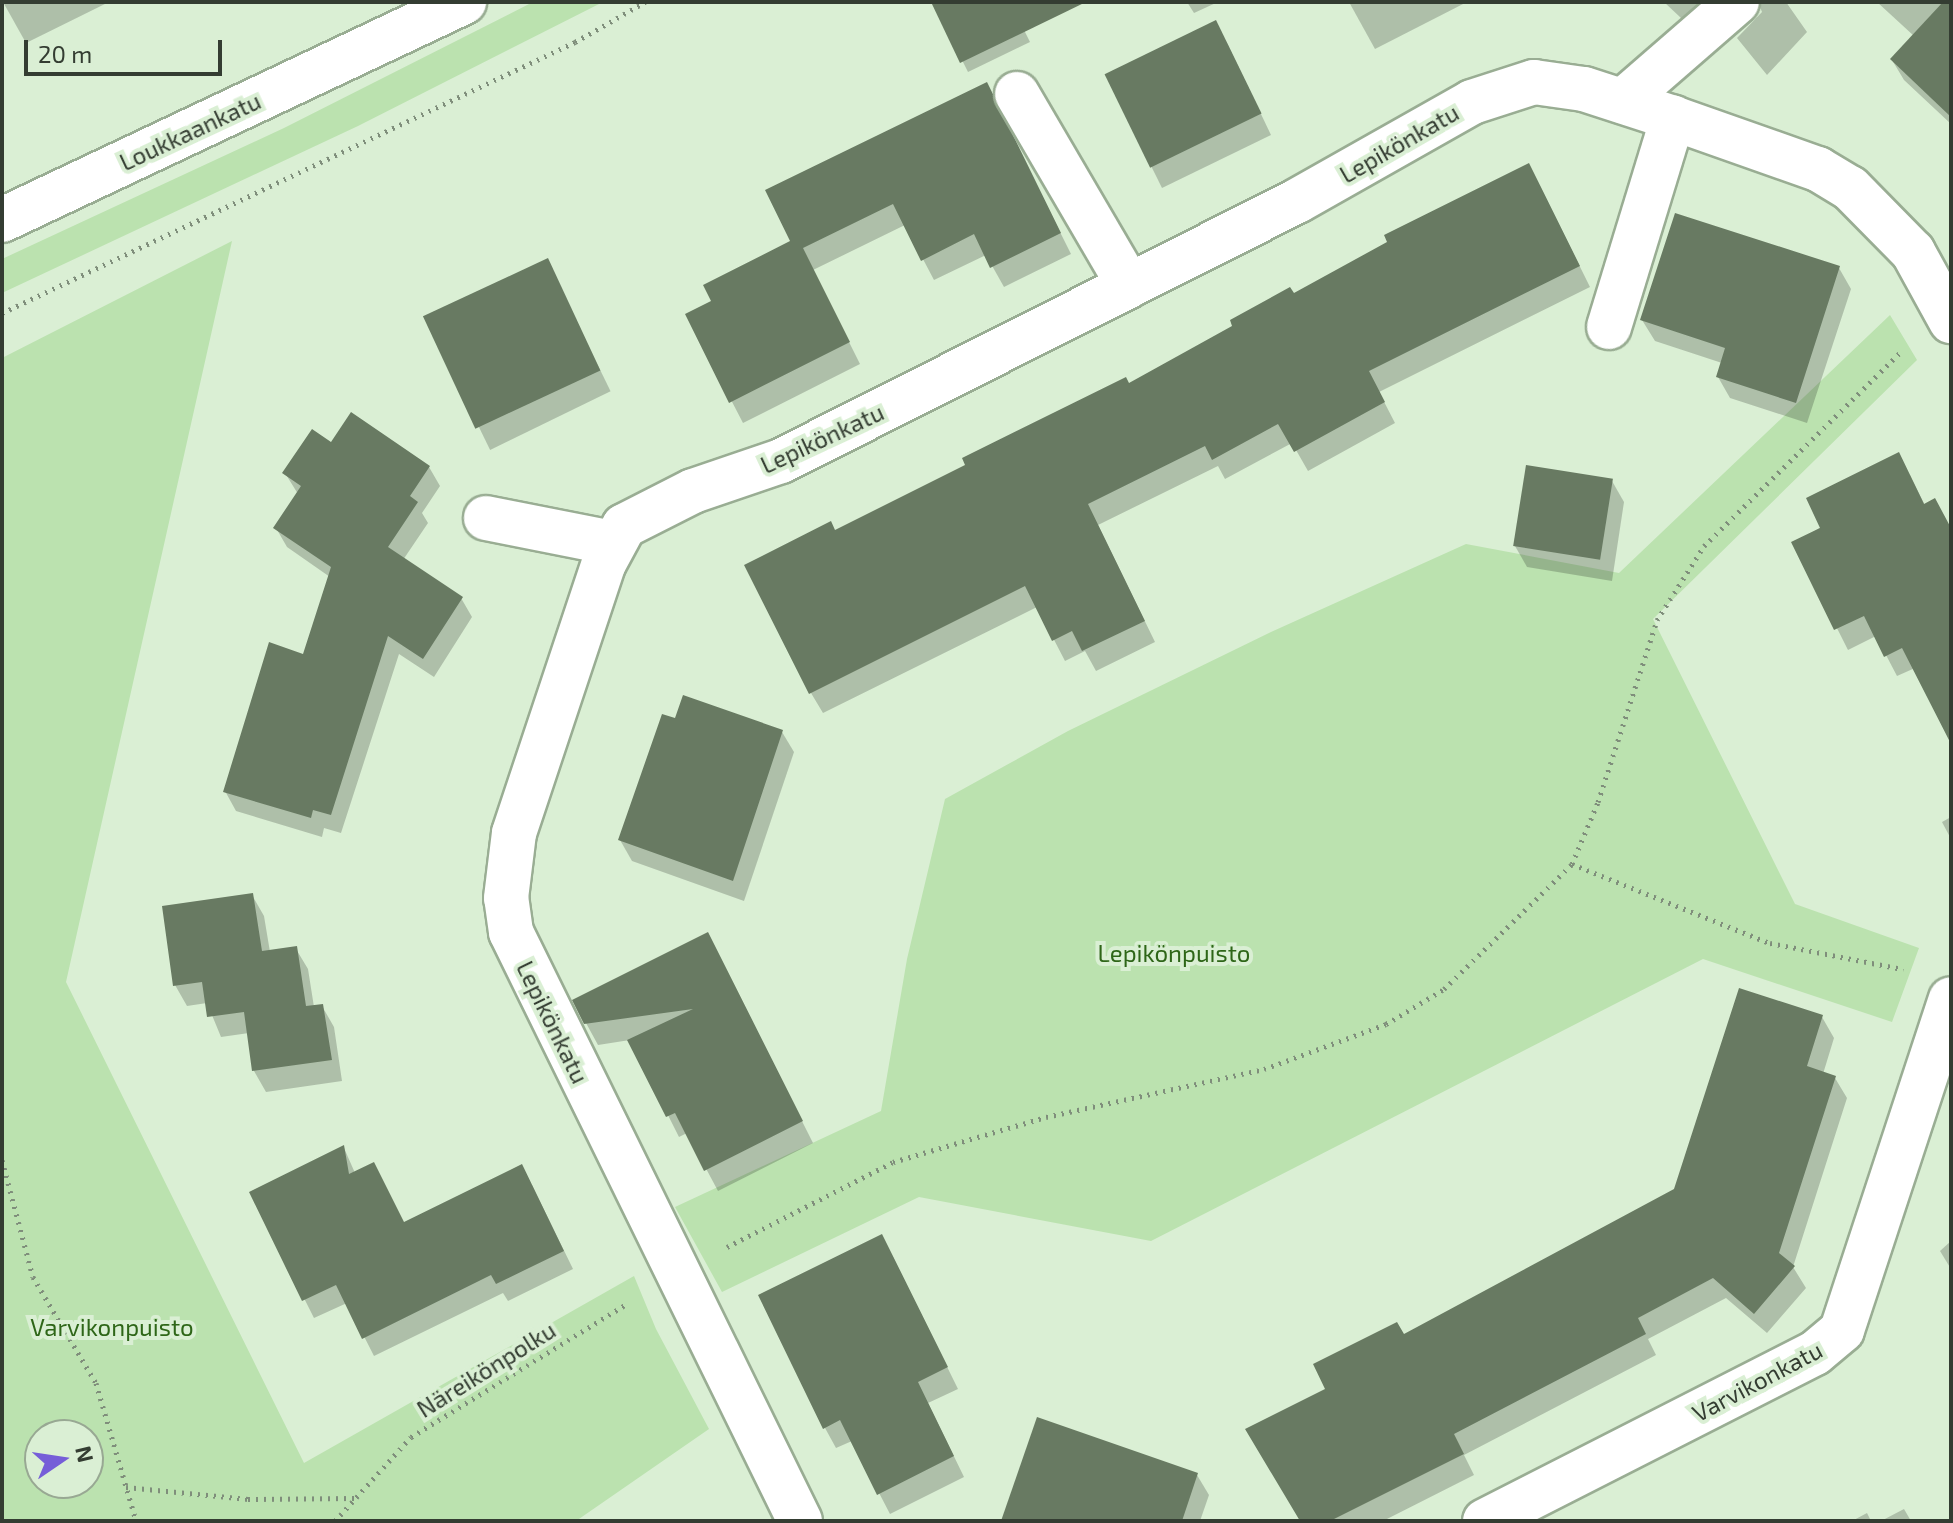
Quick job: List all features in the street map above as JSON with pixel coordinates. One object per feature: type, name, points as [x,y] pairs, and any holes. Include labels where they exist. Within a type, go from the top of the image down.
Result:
[{"type":"street","name":"Loukkaankatu","points":[[2,220],[464,2]]},
{"type":"street","points":[[1623,101],[1737,2]]},
{"type":"street","name":"Lepikönkatu","points":[[800,1521],[526,969],[511,932],[506,898],[514,833],[612,543],[624,526],[646,511],[781,461],[1129,286],[1506,88],[1557,83],[1623,101],[1818,169],[1850,188],[1913,252],[1949,315]]},
{"type":"street","points":[[1017,94],[1129,286]]},
{"type":"street","points":[[1609,327],[1673,118]]},
{"type":"street","points":[[486,518],[612,543]]},
{"type":"street","name":"Varvikonkatu","points":[[1485,1521],[1815,1353],[1842,1330],[1951,999]]},
{"type":"path","points":[[2,313],[575,42],[645,2]]},
{"type":"path","points":[[1910,970],[1770,943],[1572,864],[1670,594],[1704,546],[1949,315]]},
{"type":"path","name":"Näreikönpolku","points":[[335,1521],[411,1437],[443,1414],[677,1274],[855,1179],[917,1153],[1046,1117],[1264,1069],[1386,1024],[1444,989],[1572,864]]},
{"type":"path","points":[[2,1160],[33,1277],[96,1383],[136,1521]]},
{"type":"path","points":[[126,1487],[248,1499],[354,1498]]},
{"type":"green space","points":[[533,2],[603,2],[358,126],[2,293],[2,259],[284,128]]},
{"type":"green space","name":"Varvikonpuisto","points":[[232,241],[66,982],[304,1463],[634,1276],[656,1329],[709,1429],[576,1521],[2,1521],[2,358]]},
{"type":"green space","name":"Lepikönpuisto","points":[[1890,315],[1917,360],[1653,619],[1795,904],[1919,948],[1892,1022],[1703,959],[1151,1241],[919,1197],[722,1292],[675,1207],[881,1111],[907,959],[945,799],[1068,731],[1271,632],[1466,544],[1619,573]]},
{"type":"building","points":[[931,2],[1086,2],[960,63]]},
{"type":"building","points":[[1943,2],[1951,2],[1951,117],[1890,59]]},
{"type":"building","points":[[1216,20],[1262,113],[1150,168],[1105,74]]},
{"type":"building","points":[[987,82],[1061,233],[990,268],[974,234],[921,261],[893,204],[803,248],[850,342],[729,403],[685,314],[711,301],[703,285],[790,241],[765,190]]},
{"type":"building","points":[[1529,163],[1580,266],[1369,371],[1385,402],[1294,452],[1278,424],[1212,460],[1205,446],[1088,504],[1145,621],[1082,651],[1072,631],[1052,641],[1025,586],[809,694],[744,565],[831,521],[835,530],[965,465],[962,458],[1126,377],[1129,383],[1232,326],[1230,320],[1290,287],[1294,293],[1387,242],[1384,235]]},
{"type":"building","points":[[1675,213],[1840,266],[1796,403],[1716,377],[1725,348],[1640,320]]},
{"type":"building","points":[[548,258],[600,370],[475,429],[423,316]]},
{"type":"building","points":[[351,412],[430,466],[410,496],[418,502],[388,547],[463,597],[423,659],[388,636],[331,815],[313,810],[311,818],[223,792],[269,642],[303,654],[331,567],[273,528],[301,486],[282,473],[312,429],[331,442]]},
{"type":"building","points":[[1899,452],[1924,504],[1935,498],[1951,528],[1951,744],[1902,648],[1884,657],[1864,616],[1834,630],[1791,542],[1820,528],[1806,498]]},
{"type":"building","points":[[1526,465],[1613,479],[1600,560],[1513,546]]},
{"type":"building","points":[[683,695],[783,730],[733,881],[618,840],[662,714],[675,718]]},
{"type":"building","points":[[253,893],[262,951],[297,946],[306,1006],[323,1004],[332,1060],[252,1071],[244,1012],[207,1017],[202,982],[173,986],[162,906]]},
{"type":"building","points":[[708,932],[803,1121],[704,1171],[675,1113],[666,1117],[627,1040],[693,1009],[584,1024],[572,1000]]},
{"type":"building","points":[[1739,988],[1823,1015],[1807,1066],[1836,1076],[1779,1253],[1795,1266],[1754,1314],[1713,1278],[1638,1318],[1646,1334],[1454,1434],[1464,1454],[1330,1521],[1300,1521],[1245,1429],[1325,1389],[1313,1364],[1397,1322],[1404,1334],[1674,1189]]},
{"type":"building","points":[[344,1145],[349,1174],[374,1162],[404,1222],[522,1164],[564,1251],[496,1284],[491,1275],[362,1339],[336,1285],[302,1301],[249,1192]]},
{"type":"building","points":[[882,1234],[948,1367],[918,1382],[954,1456],[877,1495],[840,1420],[823,1429],[758,1295]]},
{"type":"building","points":[[1037,1417],[1198,1473],[1182,1521],[1001,1521]]}]
